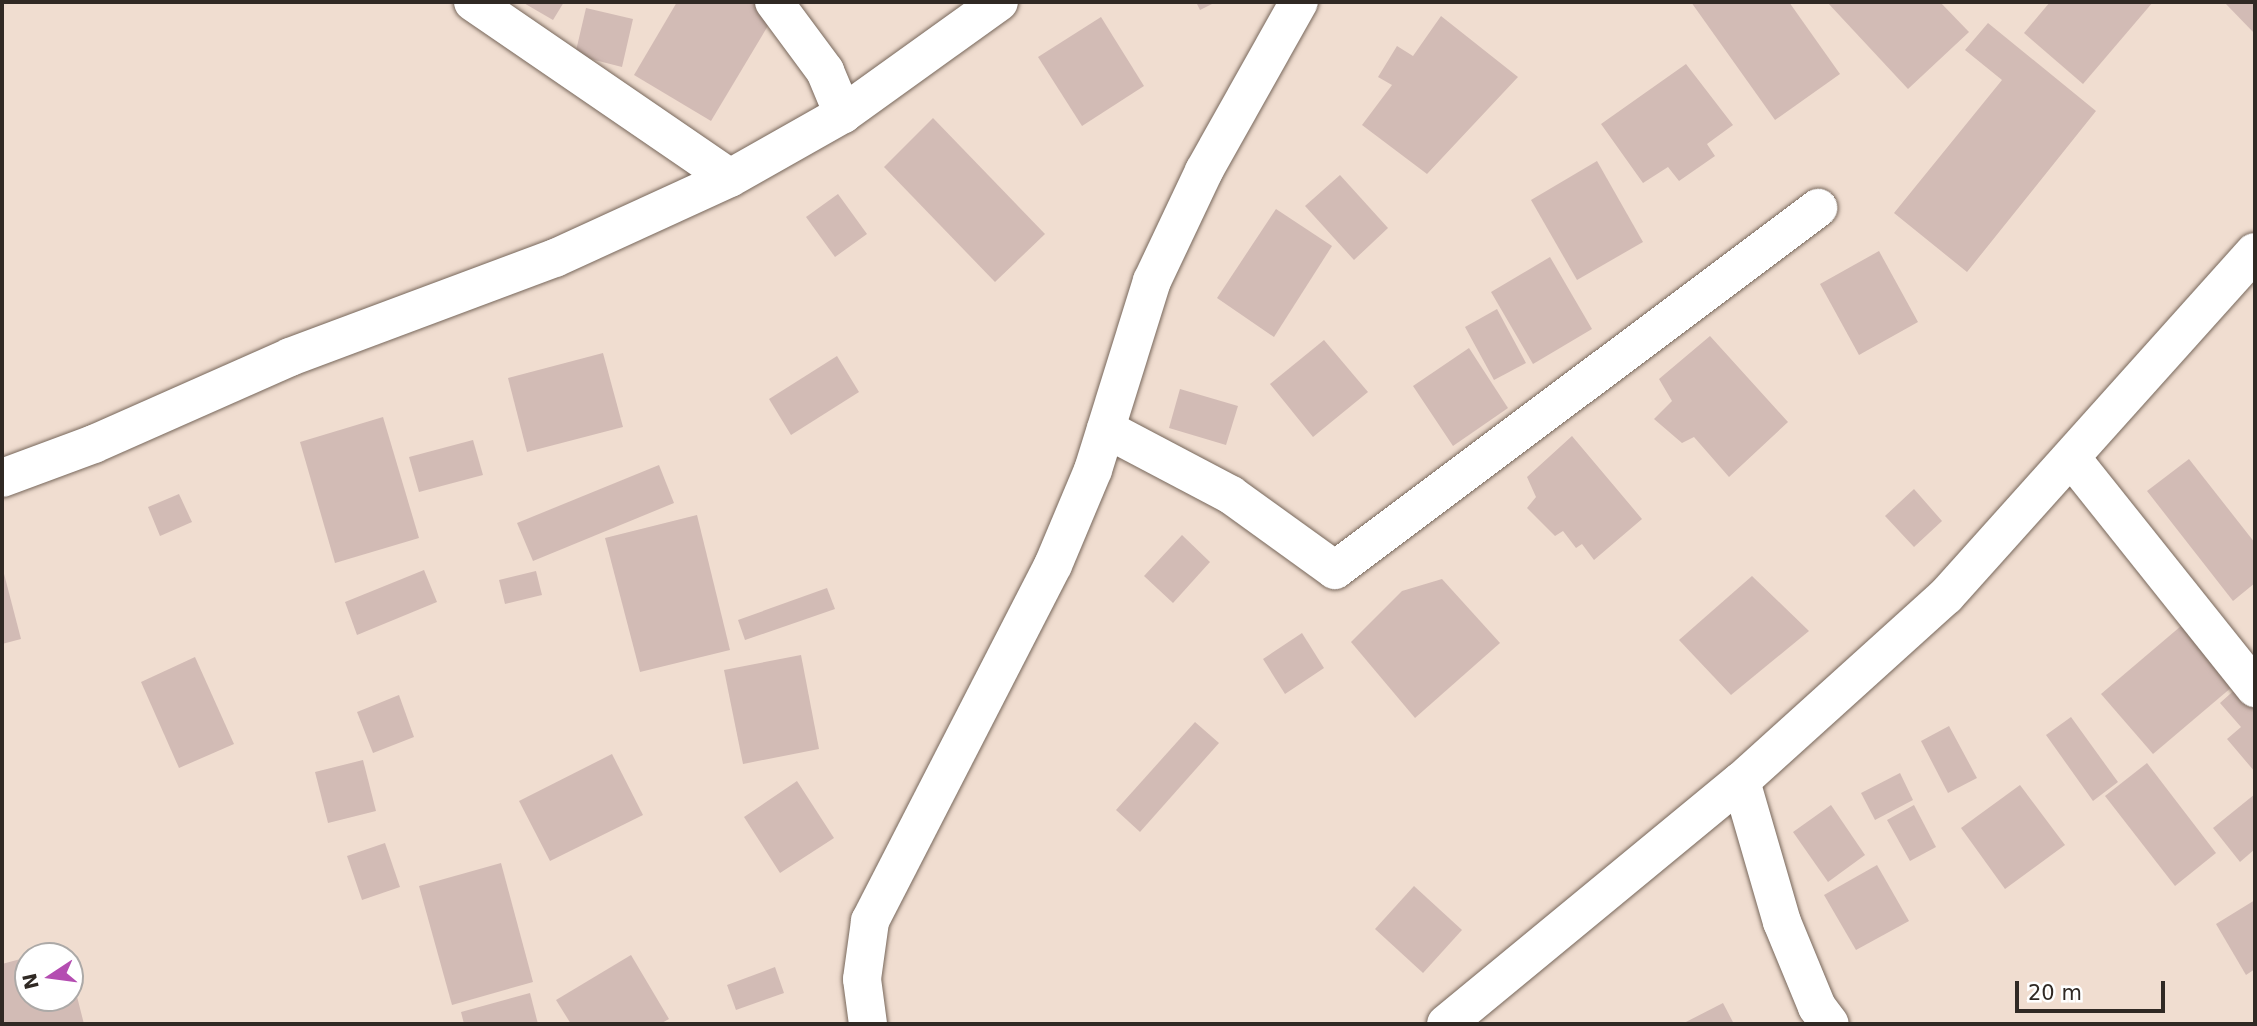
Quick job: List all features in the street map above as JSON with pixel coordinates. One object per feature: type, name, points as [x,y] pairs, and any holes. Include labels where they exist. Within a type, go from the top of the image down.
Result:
[{"type":"street","points":[[474,2],[730,178]]},
{"type":"street","points":[[774,2],[825,71],[843,114]]},
{"type":"street","points":[[2,478],[94,444],[290,357],[555,258],[730,178],[843,114],[999,2]]},
{"type":"street","points":[[868,1024],[862,979],[870,921],[1053,565],[1106,429],[1152,281],[1204,171],[1299,2]]},
{"type":"street","points":[[1106,429],[1231,495],[1335,569],[1818,208]]},
{"type":"street","points":[[1446,1024],[1741,781],[1946,596],[2073,460],[2255,252]]},
{"type":"street","points":[[2073,460],[2255,688]]},
{"type":"street","points":[[1741,781],[1782,922],[1817,1007],[1830,1024]]},
{"type":"building","points":[[522,2],[564,2],[553,20]]},
{"type":"building","points":[[677,2],[755,2],[775,14],[711,121],[634,75]]},
{"type":"building","points":[[1196,2],[1216,2],[1200,10]]},
{"type":"building","points":[[1691,2],[1789,2],[1840,74],[1775,120]]},
{"type":"building","points":[[1827,2],[1940,2],[1969,32],[1908,89]]},
{"type":"building","points":[[2050,2],[2153,2],[2083,84],[2024,33]]},
{"type":"building","points":[[2224,2],[2255,2],[2255,34]]},
{"type":"building","points":[[586,8],[633,19],[622,67],[575,55]]},
{"type":"building","points":[[1441,16],[1518,77],[1427,174],[1362,125],[1392,85],[1378,77],[1397,46],[1413,56]]},
{"type":"building","points":[[1101,17],[1144,86],[1082,126],[1038,57]]},
{"type":"building","points":[[1988,23],[2096,111],[1967,272],[1894,213],[2002,80],[1965,50]]},
{"type":"building","points":[[1686,64],[1733,125],[1707,144],[1715,156],[1679,181],[1668,167],[1643,183],[1601,124]]},
{"type":"building","points":[[933,118],[1045,234],[995,282],[884,167]]},
{"type":"building","points":[[1597,161],[1643,242],[1577,280],[1531,200]]},
{"type":"building","points":[[1340,175],[1388,228],[1354,260],[1305,206]]},
{"type":"building","points":[[838,194],[867,234],[835,257],[806,217]]},
{"type":"building","points":[[1276,209],[1332,246],[1274,337],[1217,298]]},
{"type":"building","points":[[1879,251],[1918,322],[1859,355],[1820,284]]},
{"type":"building","points":[[1550,257],[1592,329],[1533,364],[1491,292]]},
{"type":"building","points":[[1497,309],[1526,363],[1494,380],[1465,327]]},
{"type":"building","points":[[1710,336],[1788,422],[1729,477],[1694,437],[1682,443],[1654,419],[1672,401],[1659,379]]},
{"type":"building","points":[[1324,340],[1368,392],[1313,437],[1270,384]]},
{"type":"building","points":[[1469,348],[1508,408],[1453,446],[1413,386]]},
{"type":"building","points":[[603,353],[623,427],[527,452],[508,378]]},
{"type":"building","points":[[837,356],[859,392],[791,435],[769,399]]},
{"type":"building","points":[[1180,389],[1238,406],[1226,445],[1169,428]]},
{"type":"building","points":[[383,417],[419,538],[335,563],[300,442]]},
{"type":"building","points":[[1572,436],[1642,519],[1594,560],[1582,544],[1576,548],[1563,531],[1555,536],[1527,508],[1536,497],[1527,477]]},
{"type":"building","points":[[473,440],[483,475],[419,492],[409,457]]},
{"type":"building","points":[[2189,459],[2255,543],[2255,583],[2233,601],[2147,491]]},
{"type":"building","points":[[659,465],[674,503],[533,561],[517,523]]},
{"type":"building","points":[[1914,489],[1942,521],[1914,547],[1885,516]]},
{"type":"building","points":[[179,494],[192,522],[160,536],[148,507]]},
{"type":"building","points":[[697,515],[730,650],[640,672],[605,538]]},
{"type":"building","points":[[1182,535],[1210,562],[1173,603],[1144,576]]},
{"type":"building","points":[[2,566],[21,639],[2,644]]},
{"type":"building","points":[[424,570],[437,602],[357,635],[345,602]]},
{"type":"building","points":[[536,571],[542,595],[505,604],[499,580]]},
{"type":"building","points":[[1752,576],[1809,631],[1731,695],[1679,640]]},
{"type":"building","points":[[1442,579],[1500,643],[1415,718],[1351,642],[1402,591]]},
{"type":"building","points":[[827,588],[835,609],[745,640],[738,620]]},
{"type":"building","points":[[2181,626],[2232,687],[2153,754],[2101,694]]},
{"type":"building","points":[[1302,633],[1324,668],[1285,694],[1263,659]]},
{"type":"building","points":[[801,655],[819,749],[743,764],[724,670]]},
{"type":"building","points":[[195,657],[234,744],[179,768],[141,682]]},
{"type":"building","points":[[2240,685],[2255,703],[2255,772],[2227,739],[2241,727],[2220,703]]},
{"type":"building","points":[[399,695],[414,737],[373,753],[357,712]]},
{"type":"building","points":[[2071,717],[2118,782],[2093,801],[2046,735]]},
{"type":"building","points":[[1195,722],[1219,743],[1140,832],[1116,810]]},
{"type":"building","points":[[1949,726],[1977,778],[1948,793],[1921,741]]},
{"type":"building","points":[[612,754],[643,815],[550,861],[519,801]]},
{"type":"building","points":[[363,760],[376,811],[328,823],[315,772]]},
{"type":"building","points":[[2147,763],[2216,853],[2175,886],[2105,796]]},
{"type":"building","points":[[1900,773],[1913,800],[1875,820],[1861,793]]},
{"type":"building","points":[[797,781],[834,838],[780,873],[744,817]]},
{"type":"building","points":[[2020,785],[2065,845],[2005,889],[1961,828]]},
{"type":"building","points":[[2255,794],[2255,849],[2240,862],[2213,828]]},
{"type":"building","points":[[1831,805],[1865,855],[1828,882],[1793,832]]},
{"type":"building","points":[[1914,805],[1936,847],[1910,861],[1887,820]]},
{"type":"building","points":[[385,843],[400,887],[362,900],[347,856]]},
{"type":"building","points":[[501,863],[533,982],[452,1005],[419,886]]},
{"type":"building","points":[[1877,865],[1909,921],[1856,950],[1824,895]]},
{"type":"building","points":[[1414,886],[1462,930],[1423,973],[1375,929]]},
{"type":"building","points":[[2255,900],[2255,969],[2246,975],[2216,924]]},
{"type":"building","points":[[631,955],[669,1019],[660,1024],[571,1024],[556,1000]]},
{"type":"building","points":[[14,961],[14,1012],[81,1012],[84,1024],[2,1024],[2,964]]},
{"type":"building","points":[[775,967],[784,993],[736,1010],[727,985]]},
{"type":"building","points":[[530,993],[538,1024],[464,1024],[461,1012]]},
{"type":"building","points":[[1723,1003],[1734,1024],[1682,1024]]}]
